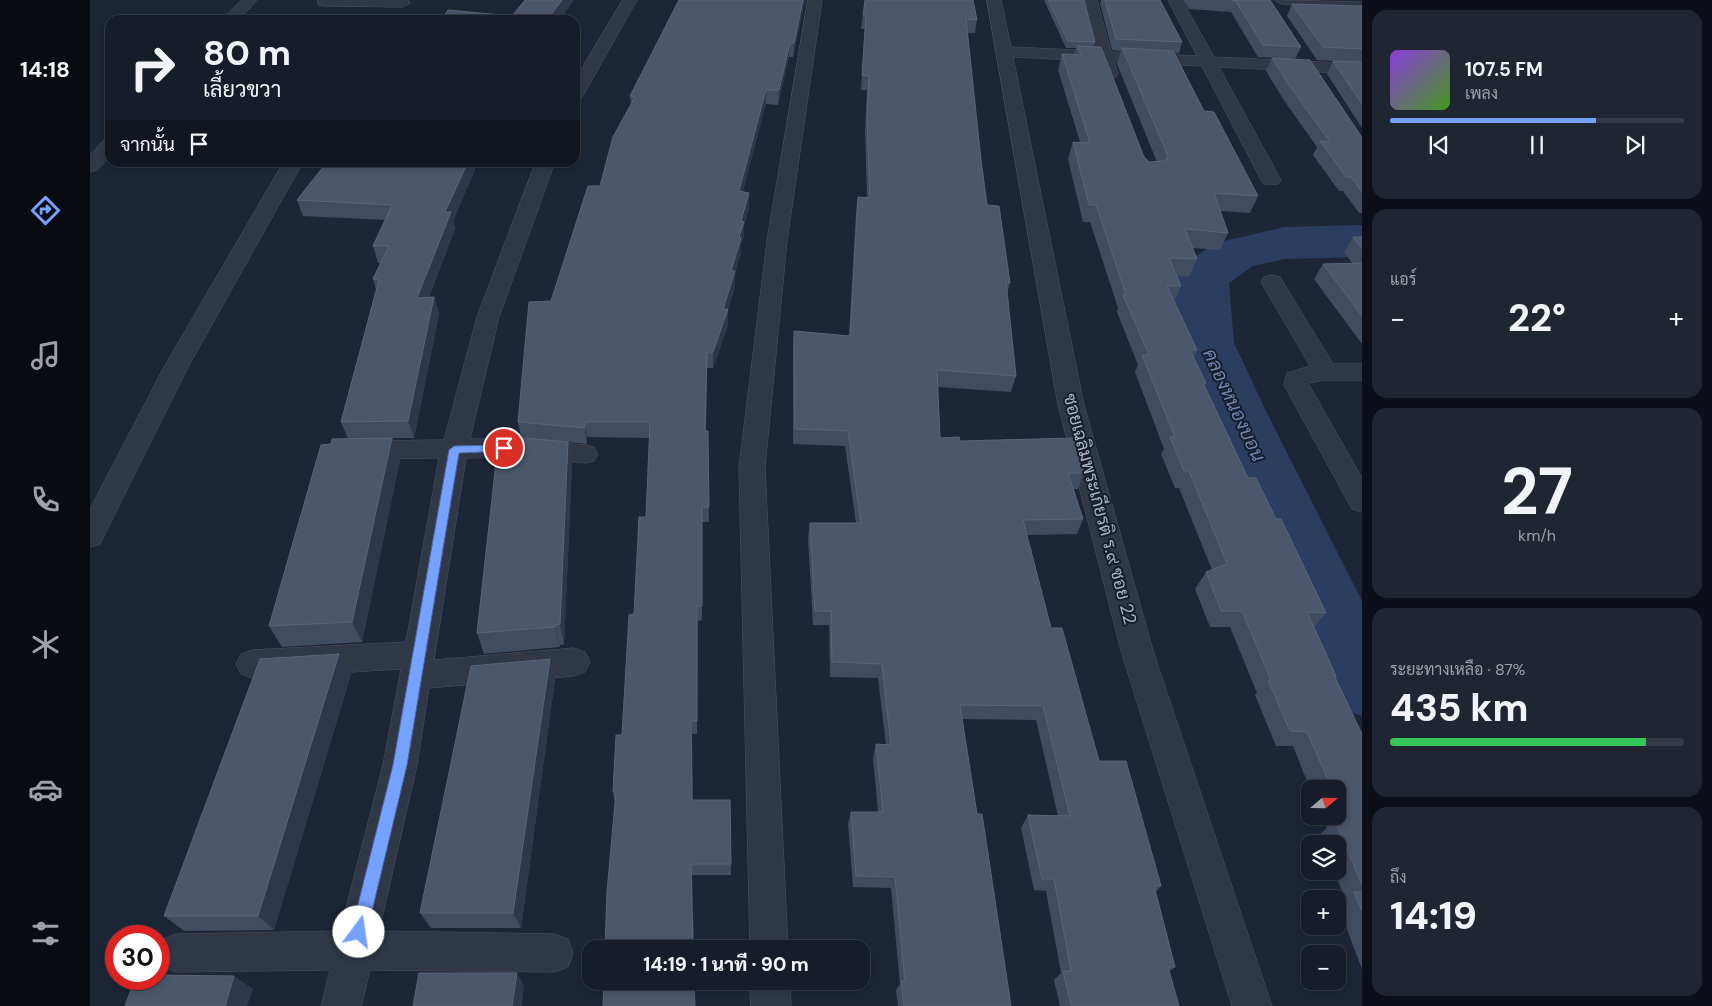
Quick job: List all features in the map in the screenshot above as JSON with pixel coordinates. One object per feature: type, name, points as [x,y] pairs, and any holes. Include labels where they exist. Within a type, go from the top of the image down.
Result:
[{"type":"street","points":[[235,15],[250,0]]},
{"type":"street","points":[[580,85],[630,0]]},
{"type":"street","points":[[769,940],[752,467],[777,241],[815,0]]},
{"type":"street","name":"ซอยเฉลิมพระเกียรติ ร.๙ ซอย 22","points":[[994,0],[1072,405],[1138,654],[1252,1006]]},
{"type":"street","points":[[1090,0],[1104,57],[1118,93]]},
{"type":"street","points":[[1175,0],[1270,180]]},
{"type":"street","points":[[1267,0],[1277,16]]},
{"type":"street","points":[[1282,0],[1362,7]]},
{"type":"street","points":[[324,2],[404,2]]},
{"type":"street","points":[[394,15],[404,2]]},
{"type":"street","points":[[368,15],[377,3]]},
{"type":"street","points":[[1298,50],[1319,82]]},
{"type":"street","points":[[1004,52],[1362,69]]},
{"type":"street","points":[[90,166],[105,150]]},
{"type":"street","points":[[90,536],[175,369],[291,167]]},
{"type":"street","points":[[341,1006],[400,765],[454,450],[488,317],[544,167]]},
{"type":"street","points":[[1272,282],[1326,372]]},
{"type":"street","points":[[1362,372],[1307,374],[1296,379],[1296,385],[1362,502]]},
{"type":"street","points":[[331,450],[520,448],[585,454]]},
{"type":"street","points":[[252,664],[417,665],[574,662]]},
{"type":"street","points":[[177,953],[354,950],[554,953]]},
{"type":"street","points":[[770,990],[771,1006]]},
{"type":"building","points":[[525,0],[562,0],[551,15],[513,15]]},
{"type":"building","points":[[679,0],[803,0],[794,43],[790,43],[779,90],[766,90],[739,191],[749,193],[741,221],[744,222],[739,237],[741,238],[731,271],[735,271],[723,309],[728,309],[713,352],[707,352],[705,431],[708,431],[709,507],[702,507],[702,606],[697,606],[697,721],[691,721],[692,800],[730,800],[731,864],[691,864],[693,940],[605,940],[607,892],[616,792],[613,792],[616,735],[622,735],[629,615],[634,614],[639,517],[646,517],[650,422],[585,422],[585,428],[518,422],[529,302],[551,301],[588,186],[600,186],[613,137],[635,97],[630,96]]},
{"type":"building","points":[[865,0],[973,0],[977,20],[966,19],[981,160],[987,205],[999,206],[1010,283],[1006,282],[1016,376],[937,370],[940,438],[959,437],[960,441],[1075,438],[1084,473],[1068,473],[1083,519],[1023,520],[1051,628],[1062,628],[1099,761],[1126,761],[1161,886],[1154,886],[1175,967],[1168,967],[1179,1006],[1071,1005],[1063,971],[1071,971],[1054,879],[1042,879],[1028,815],[1070,816],[1043,706],[960,705],[977,814],[982,814],[1011,1006],[904,1006],[901,981],[905,981],[895,877],[856,876],[851,812],[883,812],[876,744],[891,745],[882,664],[832,662],[831,611],[815,611],[810,523],[861,523],[848,431],[795,429],[794,331],[850,336],[858,197],[870,198],[867,116],[869,76],[862,75],[866,15],[863,15]]},
{"type":"building","points":[[1048,0],[1084,0],[1095,42],[1068,41]]},
{"type":"building","points":[[1105,0],[1160,0],[1182,42],[1116,39]]},
{"type":"building","points":[[1235,0],[1270,0],[1301,47],[1263,45]]},
{"type":"building","points":[[1292,4],[1362,6],[1362,49],[1323,47]]},
{"type":"building","points":[[448,10],[501,15],[444,15]]},
{"type":"building","points":[[1077,46],[1101,47],[1144,157],[1149,162],[1165,161],[1168,156],[1122,48],[1173,51],[1204,111],[1214,112],[1258,196],[1214,193],[1228,233],[1185,229],[1197,259],[1169,258],[1181,286],[1167,286],[1197,350],[1190,350],[1206,383],[1203,383],[1248,478],[1256,478],[1276,519],[1281,519],[1326,613],[1307,612],[1362,734],[1362,885],[1346,847],[1346,835],[1341,835],[1337,825],[1346,825],[1346,780],[1328,780],[1307,732],[1290,731],[1242,611],[1221,611],[1206,572],[1227,564],[1189,471],[1184,471],[1170,437],[1175,437],[1142,355],[1149,355],[1123,295],[1126,295],[1096,205],[1089,205],[1073,142],[1090,143],[1062,54],[1081,55]]},
{"type":"building","points":[[1272,58],[1310,60],[1362,137],[1362,192],[1351,177],[1346,177],[1320,141],[1330,142]]},
{"type":"building","points":[[1333,61],[1362,62],[1362,104]]},
{"type":"building","points":[[323,167],[466,167],[445,212],[451,212],[417,298],[434,297],[408,421],[341,422],[379,280],[373,279],[389,246],[373,246],[392,205],[297,200]]},
{"type":"building","points":[[1353,237],[1362,237],[1362,249]]},
{"type":"building","points":[[1362,263],[1362,316],[1323,264]]},
{"type":"building","points":[[514,437],[568,442],[560,624],[555,625],[555,627],[477,633],[498,445],[514,444]]},
{"type":"building","points":[[392,438],[352,622],[269,626],[321,445],[331,444],[332,439]]},
{"type":"building","points":[[339,654],[258,916],[164,916],[260,659]]},
{"type":"building","points":[[550,659],[513,913],[420,913],[471,666]]},
{"type":"building","points":[[1354,892],[1362,892],[1362,911]]},
{"type":"building","points":[[419,973],[517,973],[512,1006],[413,1006]]},
{"type":"building","points":[[170,975],[234,976],[225,1006],[125,1006],[131,990],[170,990]]},
{"type":"building","points":[[604,990],[694,990],[695,1006],[603,1006]]},
{"type":"waterway","name":"คลองหนองบอน","points":[[1362,241],[1285,243],[1235,254],[1201,277],[1205,343],[1235,413],[1362,681]]},
{"type":"route","points":[[359,932],[400,765],[454,450],[504,448]]}]
